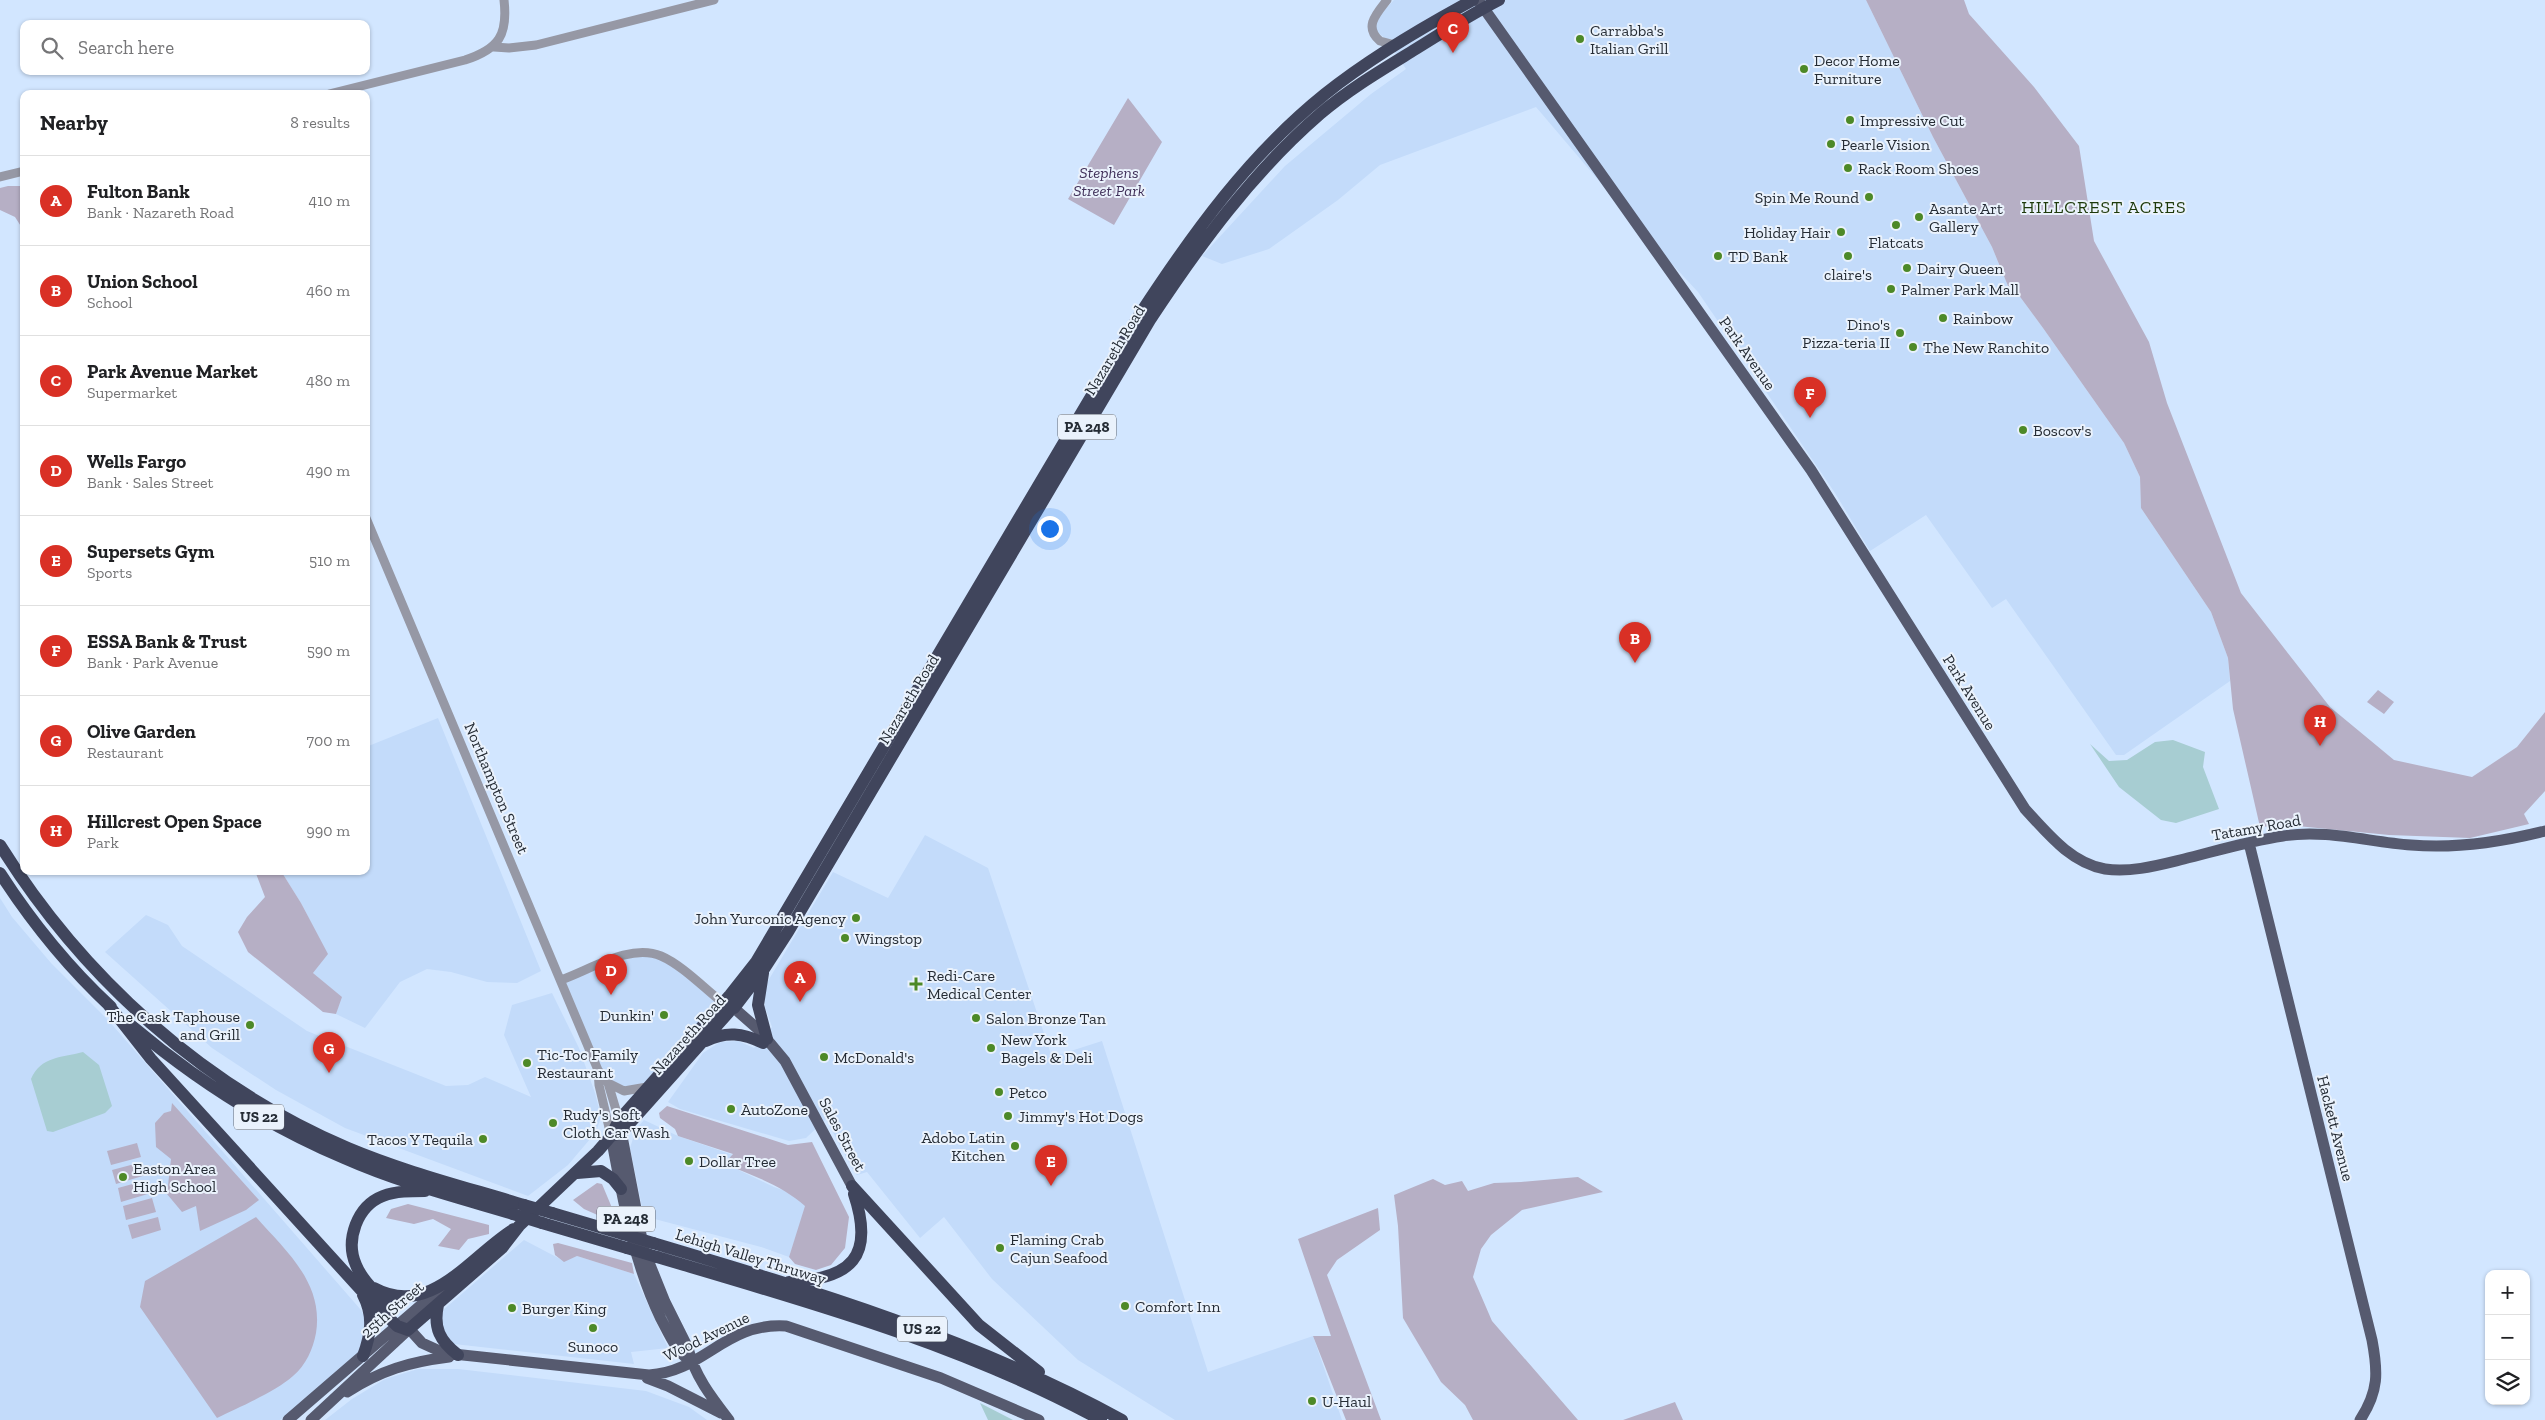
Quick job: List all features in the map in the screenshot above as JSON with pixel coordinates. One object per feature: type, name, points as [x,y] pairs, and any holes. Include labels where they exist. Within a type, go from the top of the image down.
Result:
[{"type":"highway","name":"Nazareth Road","points":[[616,1135],[702,1043],[729,1008],[1115,356],[1180,251],[1229,189],[1278,136],[1327,93],[1402,42],[1478,3],[1499,0]]},
{"type":"highway","name":"Nazareth Road","points":[[616,1135],[619,1120],[648,1087],[729,1008],[764,969],[893,756],[1140,337],[1202,243],[1238,197],[1273,158],[1327,108],[1478,3]]},
{"type":"highway","name":"Lehigh Valley Thruway","points":[[0,845],[20,874]]},
{"type":"highway","name":"Lehigh Valley Thruway","points":[[0,872],[43,932],[106,1003],[179,1064],[259,1117],[344,1159],[516,1220],[542,1223],[836,1310],[926,1340],[1014,1377],[1101,1420]]},
{"type":"highway","name":"Lehigh Valley Thruway","points":[[20,875],[40,904],[95,970],[157,1029],[213,1072],[292,1121],[349,1148],[423,1175],[653,1243],[927,1330],[1061,1388],[1122,1420]]},
{"type":"highway","points":[[702,1043],[717,1036],[734,1034],[765,1041],[758,1005],[764,969]]},
{"type":"highway","points":[[106,1003],[151,1059],[365,1288],[403,1326]]},
{"type":"highway","name":"25th Street","points":[[443,1286],[516,1220],[577,1173],[616,1135]]},
{"type":"highway","points":[[577,1173],[601,1171],[613,1179],[621,1189]]},
{"type":"highway","points":[[777,1282],[828,1278],[844,1269],[853,1259],[859,1249],[863,1231],[860,1212],[852,1186]]},
{"type":"highway","points":[[852,1186],[979,1324],[1061,1388]]},
{"type":"highway","points":[[363,1356],[369,1337],[371,1321],[365,1288],[351,1248],[354,1229],[363,1212],[376,1200],[387,1194],[435,1191]]},
{"type":"highway","name":"25th Street","points":[[403,1326],[438,1304],[502,1248],[516,1220]]},
{"type":"highway","points":[[365,1288],[402,1297],[416,1295],[443,1286]]},
{"type":"highway","points":[[438,1304],[435,1320],[438,1334],[443,1342],[458,1355]]},
{"type":"main road","name":"Park Avenue","points":[[1478,3],[1810,470],[2025,809]]},
{"type":"main road","name":"Tatamy Road","points":[[2025,809],[2056,844],[2085,862],[2106,869],[2118,870],[2148,867],[2248,843],[2306,834],[2408,845],[2449,847],[2497,842],[2545,831]]},
{"type":"main road","name":"Hackett Avenue","points":[[2248,843],[2372,1340],[2377,1371],[2376,1384],[2367,1409],[2360,1420]]},
{"type":"main road","name":"Sales Street","points":[[729,1008],[765,1041],[796,1077],[804,1097],[852,1186]]},
{"type":"main road","name":"Northampton Street","points":[[616,1135],[621,1189],[633,1247],[652,1299],[679,1353],[691,1362]]},
{"type":"main road","name":"Northampton Street","points":[[616,1135],[644,1250],[665,1302],[688,1348],[691,1362],[708,1392],[727,1418]]},
{"type":"main road","name":"25th Street","points":[[311,1420],[335,1400],[403,1326],[443,1286]]},
{"type":"main road","name":"Wood Avenue","points":[[403,1326],[432,1349],[458,1355],[638,1375],[672,1373],[748,1330],[766,1326],[786,1326],[941,1378],[1039,1420]]},
{"type":"main road","name":"25th Street","points":[[288,1420],[363,1356],[403,1326]]},
{"type":"main road","points":[[335,1400],[369,1378],[397,1366],[458,1355]]},
{"type":"main road","points":[[638,1375],[668,1386],[727,1418]]},
{"type":"street","points":[[494,47],[504,28],[504,0]]},
{"type":"street","points":[[346,90],[465,60],[494,47],[509,48],[536,45],[714,0]]},
{"type":"street","points":[[1387,0],[1373,18],[1373,33],[1378,40],[1385,44],[1402,42]]},
{"type":"street","points":[[0,177],[20,172]]},
{"type":"street","name":"Northampton Street","points":[[370,527],[562,980],[598,1070],[599,1085],[616,1135]]},
{"type":"street","name":"Sales Street","points":[[562,980],[622,957],[651,954],[669,961],[729,1008]]},
{"type":"street","name":"Northampton Street","points":[[598,1070],[608,1082],[619,1120]]},
{"type":"street","points":[[608,1082],[624,1091],[648,1087]]},
{"type":"shaded area","points":[[1394,0],[1866,0],[1933,137],[1992,247],[2008,286],[2018,294],[2124,443],[2140,477],[2141,508],[2211,612],[2228,658],[2230,681],[2124,755],[2116,755],[2006,599],[1992,608],[1926,515],[1870,551],[1835,493],[1698,292],[1645,235],[1536,107],[1380,165],[1338,200],[1269,249],[1222,264],[1202,256],[1285,166],[1371,94],[1406,69],[1386,39],[1376,31],[1376,19]]},
{"type":"shaded area","points":[[438,718],[541,971],[517,983],[487,982],[451,972],[427,969],[400,982],[365,1028],[336,1014],[341,997],[313,973],[327,954],[301,903],[284,875],[370,875],[370,745]]},
{"type":"shaded area","points":[[2173,740],[2205,752],[2203,767],[2219,809],[2176,823],[2161,820],[2119,787],[2090,744],[2109,761],[2127,760],[2155,742]]},
{"type":"shaded area","points":[[925,835],[988,868],[1052,1057],[1102,1041],[1208,1372],[1313,1336],[1342,1420],[1175,1420],[1078,1360],[992,1279],[944,1217],[920,1238],[867,1172],[857,1175],[854,1172],[826,1119],[806,1138],[789,1141],[680,1109],[668,1102],[703,1053],[720,1042],[738,1041],[754,1048],[772,1027],[765,1007],[765,986],[833,872],[888,898]]},
{"type":"shaded area","name":"Easton Area High School","points":[[0,898],[12,917],[51,963],[108,1020],[361,1310],[367,1322],[360,1353],[280,1420],[0,1420]]},
{"type":"shaded area","points":[[146,915],[168,925],[182,946],[307,1031],[446,1086],[468,1085],[485,1077],[531,1097],[504,1035],[512,1005],[552,993],[579,1048],[595,1093],[601,1117],[596,1132],[568,1165],[528,1196],[345,1128],[276,1090],[212,1048],[105,952]]},
{"type":"shaded area","points":[[656,955],[723,1003],[636,1091],[608,1083],[561,980],[612,960]]},
{"type":"shaded area","points":[[83,1052],[99,1065],[112,1106],[105,1113],[53,1132],[47,1131],[31,1079],[35,1071],[46,1062]]},
{"type":"shaded area","points":[[644,1120],[678,1136],[733,1155],[724,1163],[774,1187],[789,1192],[806,1206],[789,1257],[761,1247],[647,1217],[643,1212],[630,1148],[636,1129]]},
{"type":"shaded area","points":[[524,1240],[564,1261],[577,1256],[634,1274],[668,1348],[631,1352],[634,1364],[454,1344],[446,1337],[441,1321],[442,1311]]},
{"type":"shaded area","points":[[418,1369],[458,1369],[646,1391],[689,1407],[707,1420],[325,1420],[352,1399],[385,1379]]},
{"type":"shaded area","points":[[980,1403],[1013,1420],[988,1420]]},
{"type":"green space","points":[[1866,0],[1964,0],[1969,14],[2034,87],[2079,146],[2094,241],[2149,342],[2167,403],[2241,593],[2330,707],[2394,760],[2472,777],[2517,747],[2545,712],[2545,791],[2524,814],[2529,824],[2470,838],[2389,835],[2287,825],[2260,827],[2233,709],[2228,658],[2211,612],[2141,508],[2140,477],[2124,443],[2018,294],[2008,286],[1992,247],[1933,137]]},
{"type":"green space","name":"Stephens Street Park","points":[[1128,98],[1162,142],[1114,225],[1068,199]]},
{"type":"green space","points":[[20,186],[20,225],[15,217],[0,210],[0,188]]},
{"type":"green space","points":[[2378,690],[2394,702],[2384,714],[2367,702]]},
{"type":"green space","points":[[257,875],[284,875],[301,903],[328,954],[313,973],[342,997],[336,1014],[323,1012],[248,952],[238,932],[247,917],[265,897]]},
{"type":"green space","points":[[172,1103],[259,1200],[246,1210],[200,1231],[196,1206],[182,1212],[167,1194],[171,1159],[156,1147],[155,1123],[164,1113],[171,1111]]},
{"type":"green space","points":[[667,1106],[788,1145],[812,1142],[849,1217],[845,1248],[831,1265],[816,1270],[795,1264],[789,1257],[805,1206],[777,1187],[724,1164],[733,1154],[678,1136],[675,1129],[660,1118],[659,1113]]},
{"type":"green space","points":[[137,1143],[141,1157],[111,1165],[107,1151]]},
{"type":"green space","points":[[142,1162],[146,1175],[116,1184],[112,1170]]},
{"type":"green space","points":[[1578,1177],[1603,1192],[1522,1210],[1491,1235],[1481,1249],[1473,1277],[1492,1321],[1578,1420],[1473,1420],[1465,1405],[1441,1382],[1403,1318],[1398,1226],[1394,1195],[1433,1179],[1445,1185],[1462,1181],[1468,1191],[1494,1183]]},
{"type":"green space","points":[[147,1180],[151,1193],[121,1202],[118,1188]]},
{"type":"green space","points":[[597,1183],[602,1184],[615,1215],[611,1221],[584,1209],[573,1200]]},
{"type":"green space","points":[[152,1198],[156,1212],[126,1220],[123,1206]]},
{"type":"green space","points":[[408,1204],[489,1225],[489,1234],[468,1239],[459,1250],[438,1246],[451,1229],[433,1219],[414,1224],[386,1218],[391,1209]]},
{"type":"green space","points":[[1378,1208],[1380,1230],[1337,1260],[1327,1275],[1381,1420],[1346,1420],[1313,1336],[1331,1336],[1298,1239]]},
{"type":"green space","points":[[158,1217],[161,1230],[132,1239],[128,1225]]},
{"type":"green space","points":[[256,1217],[290,1255],[308,1283],[317,1315],[316,1333],[308,1356],[302,1367],[293,1376],[267,1393],[217,1418],[140,1307],[145,1281]]},
{"type":"green space","points":[[558,1243],[632,1263],[634,1274],[577,1256],[564,1262],[555,1255],[553,1244]]},
{"type":"green space","points":[[1675,1402],[1683,1420],[1623,1420]]},
{"type":"place","name":"Carrabba's Italian Grill","points":[[1580,39]]},
{"type":"place","name":"Park Avenue Market","points":[[1453,53]]},
{"type":"place","name":"Decor Home Furniture","points":[[1804,69]]},
{"type":"place","name":"Impressive Cut","points":[[1850,120]]},
{"type":"place","name":"Pearle Vision","points":[[1831,144]]},
{"type":"place","name":"Rack Room Shoes","points":[[1848,168]]},
{"type":"place","name":"Spin Me Round","points":[[1869,197]]},
{"type":"place","name":"Asante Art Gallery","points":[[1919,217]]},
{"type":"place","name":"Flatcats","points":[[1896,225]]},
{"type":"place","name":"Holiday Hair","points":[[1841,232]]},
{"type":"place","name":"TD Bank","points":[[1718,256]]},
{"type":"place","name":"claire's","points":[[1848,256]]},
{"type":"place","name":"Dairy Queen","points":[[1907,268]]},
{"type":"place","name":"Palmer Park Mall","points":[[1891,289]]},
{"type":"place","name":"Rainbow","points":[[1943,318]]},
{"type":"place","name":"Dino's Pizza-teria II","points":[[1900,333]]},
{"type":"place","name":"The New Ranchito","points":[[1913,347]]},
{"type":"place","name":"ESSA Bank & Trust","points":[[1810,418]]},
{"type":"place","name":"Boscov's","points":[[2023,430]]},
{"type":"place","name":"Union School","points":[[1635,663]]},
{"type":"place","name":"Hillcrest Open Space","points":[[2320,746]]},
{"type":"place","name":"John Yurconic Agency","points":[[856,918]]},
{"type":"place","name":"Wingstop","points":[[845,938]]},
{"type":"place","name":"Redi-Care Medical Center","points":[[916,984]]},
{"type":"place","name":"Wells Fargo","points":[[611,995]]},
{"type":"place","name":"Fulton Bank","points":[[800,1002]]},
{"type":"place","name":"Dunkin'","points":[[664,1015]]},
{"type":"place","name":"Salon Bronze Tan","points":[[976,1018]]},
{"type":"place","name":"The Cask Taphouse and Grill","points":[[250,1025]]},
{"type":"place","name":"New York Bagels & Deli","points":[[991,1048]]},
{"type":"place","name":"McDonald's","points":[[824,1057]]},
{"type":"place","name":"Tic-Toc Family Restaurant","points":[[527,1063]]},
{"type":"place","name":"Olive Garden","points":[[329,1073]]},
{"type":"place","name":"Petco","points":[[999,1092]]},
{"type":"place","name":"AutoZone","points":[[731,1109]]},
{"type":"place","name":"Jimmy's Hot Dogs","points":[[1008,1116]]},
{"type":"place","name":"Rudy's Soft Cloth Car Wash","points":[[553,1123]]},
{"type":"place","name":"Tacos Y Tequila","points":[[483,1139]]},
{"type":"place","name":"Adobo Latin Kitchen","points":[[1015,1146]]},
{"type":"place","name":"Dollar Tree","points":[[689,1161]]},
{"type":"place","name":"Easton Area High School","points":[[123,1177]]},
{"type":"place","name":"Supersets Gym","points":[[1051,1186]]},
{"type":"place","name":"Flaming Crab Cajun Seafood","points":[[1000,1248]]},
{"type":"place","name":"Comfort Inn","points":[[1125,1306]]},
{"type":"place","name":"Burger King","points":[[512,1308]]},
{"type":"place","name":"Sunoco","points":[[593,1328]]},
{"type":"place","name":"U-Haul","points":[[1312,1401]]},
{"type":"district","name":"HILLCREST ACRES","points":[[2104,207]]}]
